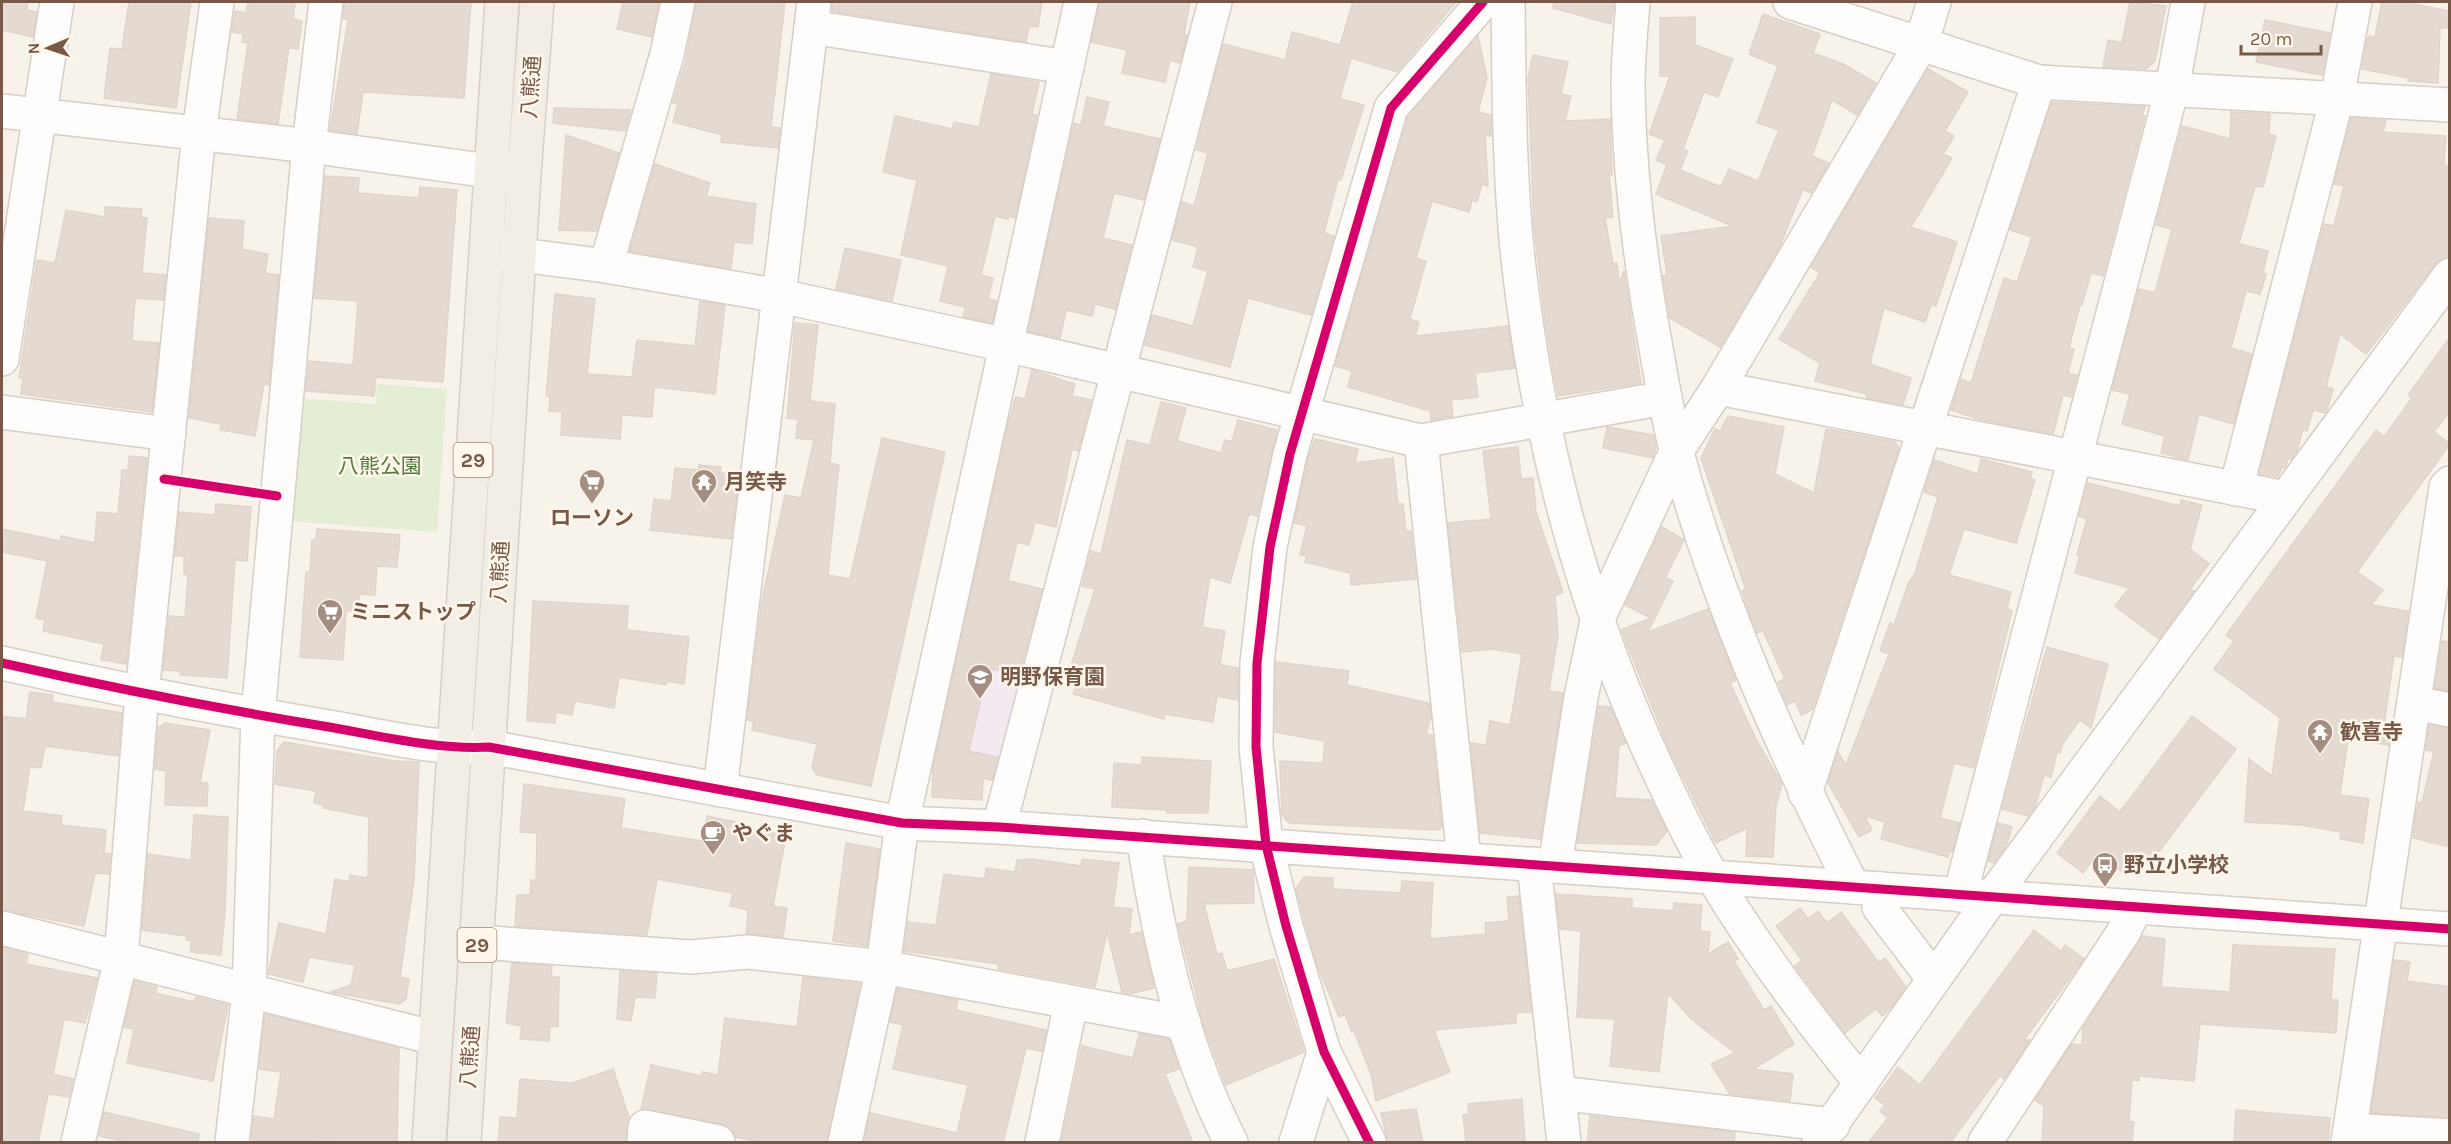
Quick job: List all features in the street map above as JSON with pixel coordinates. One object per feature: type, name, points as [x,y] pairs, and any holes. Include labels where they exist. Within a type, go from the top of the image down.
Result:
[{"type":"main road","name":"八熊通","points":[[429,1143],[502,2]]},
{"type":"main road","name":"八熊通","points":[[464,1143],[519,252],[537,2]]},
{"type":"street","points":[[2,359],[57,2]]},
{"type":"street","points":[[78,1143],[122,958],[142,694],[200,133],[217,2]]},
{"type":"street","points":[[232,1143],[249,991],[258,715],[309,146],[326,2]]},
{"type":"street","points":[[606,266],[667,54],[678,2]]},
{"type":"street","points":[[845,1143],[883,967],[902,823],[1081,2]]},
{"type":"street","points":[[999,826],[1215,2]]},
{"type":"street","points":[[1369,1143],[1324,1052],[1286,926],[1266,845],[1256,747],[1257,663],[1270,547],[1290,454],[1391,108],[1483,2]]},
{"type":"street","points":[[1508,2],[1511,142],[1518,259],[1542,420],[1563,507],[1597,621],[1633,715],[1670,796],[1713,877],[1775,975],[1861,1083]]},
{"type":"street","points":[[1633,2],[1628,84],[1633,190],[1647,298],[1677,452],[1711,566],[1804,793],[1879,907],[1933,978]]},
{"type":"street","points":[[1790,2],[2039,82],[2450,105]]},
{"type":"street","points":[[1564,1143],[1544,865],[1597,621],[1677,452],[1718,388],[1921,44],[1934,2]]},
{"type":"street","points":[[1976,896],[2075,457],[2172,89],[2188,2]]},
{"type":"street","points":[[2236,489],[2337,98],[2355,2]]},
{"type":"street","points":[[720,789],[812,14],[1066,67]]},
{"type":"street","points":[[1804,793],[2039,82]]},
{"type":"street","points":[[2,111],[309,146],[524,176]]},
{"type":"street","points":[[486,250],[519,252],[780,296],[1117,370],[1421,441],[1665,398]]},
{"type":"street","points":[[1559,1093],[1826,1134],[1933,978],[1976,896],[2285,498],[2439,312],[2450,275]]},
{"type":"street","points":[[1718,388],[2285,498]]},
{"type":"street","points":[[2,412],[169,434]]},
{"type":"street","points":[[1421,441],[1464,859]]},
{"type":"street","points":[[2450,483],[2446,487],[2349,1136],[2450,1136]]},
{"type":"street","points":[[2,663],[142,694],[258,715],[455,749],[489,747],[902,823],[999,826],[2450,929]]},
{"type":"street","points":[[2414,703],[2450,710]]},
{"type":"street","points":[[1143,836],[1153,900],[1184,1023],[1217,1116],[1231,1143]]},
{"type":"street","points":[[1985,1143],[2123,933],[2136,907]]},
{"type":"street","points":[[2,928],[435,1038]]},
{"type":"street","points":[[477,942],[690,957],[748,952],[883,967],[1184,1023]]},
{"type":"street","points":[[1042,1143],[1071,1003]]},
{"type":"street","points":[[1296,1143],[1324,1052]]},
{"type":"street","points":[[644,1143],[645,1126],[718,1143]]},
{"type":"path","points":[[164,479],[278,496]]},
{"type":"shaded area","name":"明野保育園","points":[[955,643],[1028,660],[1005,758],[932,741]]},
{"type":"green space","name":"八熊公園","points":[[377,384],[447,389],[437,532],[288,521],[296,398],[376,404]]},
{"type":"building","points":[[2,2],[28,2],[27,10],[37,12],[33,37],[2,30]]},
{"type":"building","points":[[129,2],[191,2],[176,108],[104,98],[110,48],[122,49]]},
{"type":"building","points":[[248,2],[295,2],[293,19],[302,21],[298,49],[289,48],[278,124],[237,119],[248,43],[242,42],[243,34],[232,32],[235,11],[246,13]]},
{"type":"building","points":[[344,2],[471,2],[464,98],[363,92],[357,134],[330,130],[348,20],[343,19]]},
{"type":"building","points":[[623,2],[659,2],[652,37],[617,29]]},
{"type":"building","points":[[696,2],[785,2],[771,127],[780,128],[778,148],[721,142],[722,135],[673,122],[678,104],[673,103],[686,59]]},
{"type":"building","points":[[832,2],[1042,2],[1038,27],[1029,26],[1026,42],[832,11]]},
{"type":"building","points":[[1099,2],[1190,2],[1184,34],[1187,35],[1180,63],[1170,60],[1165,82],[1122,73],[1127,50],[1091,42]]},
{"type":"building","points":[[1353,2],[1456,2],[1397,72],[1351,58],[1340,99],[1364,105],[1341,180],[1338,179],[1324,233],[1334,236],[1311,315],[1248,298],[1230,367],[1145,345],[1152,315],[1193,326],[1208,271],[1193,267],[1198,247],[1172,240],[1182,202],[1194,206],[1208,153],[1196,150],[1223,44],[1285,60],[1292,32],[1340,45]]},
{"type":"building","points":[[1554,2],[1614,2],[1611,24],[1553,8]]},
{"type":"building","points":[[2130,2],[2166,6],[2155,61],[2146,69],[2103,67],[2108,40],[2122,43]]},
{"type":"building","points":[[2382,2],[2402,2],[2450,11],[2450,28],[2440,28],[2438,83],[2408,81],[2408,78],[2362,69],[2367,40],[2369,36],[2375,37]]},
{"type":"building","points":[[1763,14],[1820,34],[1813,53],[1843,64],[1876,83],[1857,115],[1832,100],[1812,156],[1829,163],[1811,193],[1803,189],[1779,248],[1720,347],[1670,318],[1663,276],[1667,275],[1661,236],[1733,226],[1656,194],[1667,165],[1656,160],[1665,140],[1649,134],[1670,76],[1660,76],[1660,18],[1695,17],[1695,45],[1733,59],[1718,97],[1704,92],[1683,149],[1688,151],[1680,170],[1721,187],[1729,169],[1758,181],[1779,130],[1757,123],[1778,66],[1749,54]]},
{"type":"building","points":[[2265,20],[2330,33],[2322,75],[2256,62]]},
{"type":"building","points":[[1478,36],[1487,78],[1478,112],[1491,115],[1491,136],[1485,135],[1488,186],[1482,184],[1477,202],[1472,200],[1469,212],[1432,201],[1416,258],[1426,261],[1410,319],[1419,322],[1415,336],[1508,326],[1515,368],[1475,373],[1478,397],[1451,400],[1453,416],[1431,420],[1430,411],[1348,387],[1352,371],[1335,366],[1408,117]]},
{"type":"building","points":[[1533,55],[1568,62],[1561,94],[1571,96],[1565,121],[1610,119],[1612,175],[1609,173],[1613,217],[1605,218],[1613,264],[1617,263],[1619,282],[1624,271],[1641,383],[1558,396],[1545,321],[1534,226],[1528,77]]},
{"type":"building","points":[[1928,69],[1968,92],[1945,131],[1954,136],[1943,154],[1952,158],[1911,227],[1957,242],[1936,306],[1931,305],[1925,322],[1884,308],[1870,364],[1911,378],[1903,405],[1867,398],[1866,394],[1815,381],[1820,363],[1779,339],[1820,273],[1811,267]]},
{"type":"building","points":[[991,74],[1039,82],[1032,114],[1037,115],[1015,218],[995,216],[981,275],[993,278],[988,299],[997,301],[992,323],[963,317],[965,307],[940,301],[948,266],[901,255],[917,180],[883,172],[895,116],[952,129],[954,122],[979,127]]},
{"type":"building","points":[[1087,97],[1109,102],[1103,126],[1160,139],[1144,200],[1114,193],[1103,238],[1132,245],[1115,309],[1095,304],[1092,316],[1066,310],[1060,338],[1028,331],[1074,123],[1081,125]]},
{"type":"building","points":[[2052,102],[2145,107],[2142,115],[2145,116],[2103,276],[2091,273],[2082,305],[2080,305],[2069,348],[2074,349],[2068,373],[2077,375],[2071,397],[2063,395],[2053,434],[1978,419],[1951,410],[1961,379],[1971,383],[2004,278],[2017,282],[2032,237],[2010,230]]},
{"type":"building","points":[[554,108],[631,110],[625,131],[553,123]]},
{"type":"building","points":[[2231,112],[2270,114],[2269,134],[2276,136],[2263,187],[2255,186],[2239,244],[2268,251],[2263,273],[2266,274],[2260,294],[2246,291],[2231,348],[2252,354],[2234,424],[2199,414],[2188,460],[2161,453],[2165,436],[2122,424],[2130,394],[2112,390],[2139,289],[2155,293],[2172,229],[2156,225],[2182,126],[2230,139]]},
{"type":"building","points":[[2351,118],[2386,120],[2383,132],[2446,136],[2444,164],[2450,168],[2450,257],[2435,264],[2366,354],[2340,334],[2326,387],[2333,389],[2327,410],[2325,413],[2313,410],[2307,431],[2303,429],[2297,451],[2291,459],[2288,459],[2285,468],[2282,467],[2278,477],[2259,474],[2324,224],[2334,226],[2344,186],[2334,184]]},
{"type":"building","points":[[566,135],[619,153],[597,231],[559,230]]},
{"type":"building","points":[[655,164],[710,183],[706,196],[756,204],[752,244],[734,242],[731,269],[630,251]]},
{"type":"building","points":[[325,176],[359,178],[358,193],[419,198],[420,187],[457,190],[443,382],[376,377],[374,396],[306,391],[309,361],[353,365],[358,301],[314,298]]},
{"type":"building","points":[[105,207],[142,209],[141,217],[147,218],[142,273],[166,275],[163,300],[135,298],[132,341],[159,343],[152,412],[21,394],[23,379],[19,378],[37,260],[55,263],[66,210],[105,217]]},
{"type":"building","points":[[209,218],[244,221],[242,249],[268,254],[265,273],[279,275],[269,385],[264,384],[255,436],[220,430],[221,424],[189,418]]},
{"type":"building","points":[[845,248],[901,260],[892,301],[836,289]]},
{"type":"building","points":[[555,294],[595,299],[587,374],[632,377],[637,340],[695,346],[700,301],[725,305],[715,394],[654,387],[652,417],[622,415],[620,439],[561,435],[562,412],[549,411],[550,397],[546,396]]},
{"type":"building","points":[[795,323],[818,325],[810,401],[835,404],[830,463],[839,465],[828,575],[850,579],[882,438],[945,452],[871,786],[817,775],[812,767],[817,744],[752,730],[754,721],[747,720],[762,600],[785,495],[801,498],[814,440],[796,438],[798,419],[787,418]]},
{"type":"building","points":[[2450,337],[2450,411],[2434,432],[2450,444],[2357,572],[2383,590],[2371,605],[2408,611],[2402,657],[2394,656],[2384,724],[2391,725],[2388,745],[2348,739],[2340,795],[2369,799],[2363,843],[2340,839],[2341,832],[2301,825],[2245,822],[2249,759],[2272,776],[2280,718],[2214,669],[2234,641],[2226,635],[2376,430],[2384,437],[2412,398],[2408,395]]},
{"type":"building","points":[[1032,370],[1075,384],[1072,396],[1091,400],[1078,451],[1072,449],[1056,527],[1035,522],[1029,545],[1017,542],[1008,581],[1042,589],[1019,675],[988,668],[969,751],[998,757],[992,780],[983,778],[982,800],[932,797],[933,767],[1009,420],[1016,397],[1025,399]]},
{"type":"building","points":[[1161,402],[1186,408],[1177,441],[1221,453],[1225,440],[1232,442],[1238,420],[1277,430],[1257,516],[1249,514],[1230,583],[1210,577],[1202,627],[1225,631],[1220,665],[1238,668],[1238,700],[1217,696],[1213,722],[1164,714],[1164,719],[1073,694],[1079,674],[1069,672],[1095,589],[1082,586],[1091,551],[1101,554],[1127,440],[1150,445]]},
{"type":"building","points":[[1728,416],[1784,427],[1775,474],[1814,493],[1826,429],[1895,442],[1899,449],[1812,710],[1801,715],[1795,701],[1787,705],[1778,682],[1785,679],[1763,631],[1757,633],[1749,613],[1742,591],[1746,590],[1701,458],[1715,429],[1720,431]]},
{"type":"building","points":[[1607,427],[1653,435],[1656,447],[1653,458],[1603,448]]},
{"type":"building","points":[[1315,439],[1358,449],[1355,463],[1393,458],[1398,504],[1403,504],[1406,531],[1411,531],[1416,579],[1351,585],[1350,573],[1305,562],[1307,556],[1300,555],[1307,526],[1294,523],[1308,459]]},
{"type":"building","points":[[1518,447],[1521,479],[1533,478],[1536,512],[1563,592],[1555,596],[1558,636],[1549,691],[1563,693],[1540,839],[1480,833],[1471,743],[1486,745],[1490,721],[1510,725],[1522,654],[1492,649],[1462,652],[1448,523],[1491,519],[1483,451]]},
{"type":"building","points":[[129,456],[147,458],[126,664],[101,660],[104,644],[43,631],[45,620],[36,618],[47,561],[2,552],[2,529],[60,541],[61,536],[95,543],[97,512],[118,514],[122,470],[128,470]]},
{"type":"building","points":[[1981,459],[2032,472],[2030,479],[2035,480],[2016,543],[1964,529],[1949,575],[2011,592],[2007,609],[2012,611],[1974,768],[1954,763],[1940,818],[1960,823],[1952,852],[1949,851],[1948,857],[1881,839],[1885,822],[1865,816],[1872,830],[1859,837],[1828,783],[1838,752],[1846,765],[1889,654],[1880,651],[1890,623],[1894,625],[1908,584],[1915,573],[1938,497],[1924,492],[1934,460],[1978,474]]},
{"type":"building","points":[[699,465],[721,467],[720,473],[739,475],[731,539],[650,530],[654,499],[671,501],[675,468],[699,470]]},
{"type":"building","points":[[2088,483],[2180,506],[2181,500],[2202,505],[2190,549],[2209,564],[2190,589],[2194,591],[2159,639],[2115,606],[2129,588],[2075,573],[2080,555],[2077,555],[2087,519],[2079,516]]},
{"type":"building","points":[[216,504],[251,507],[247,561],[235,560],[227,678],[180,675],[181,671],[163,670],[169,616],[185,617],[188,575],[184,574],[184,556],[175,556],[179,512],[215,515]]},
{"type":"building","points":[[1662,527],[1684,540],[1665,578],[1673,581],[1648,632],[1708,609],[1736,680],[1730,683],[1756,739],[1782,784],[1776,805],[1773,857],[1746,856],[1747,828],[1716,843],[1670,751],[1621,630],[1651,618],[1625,605]]},
{"type":"building","points":[[317,529],[400,535],[397,567],[377,566],[375,595],[359,594],[358,612],[346,611],[343,660],[300,657],[306,572],[310,572],[312,540],[316,540]]},
{"type":"building","points":[[533,601],[628,606],[627,630],[689,637],[684,684],[667,681],[666,685],[619,677],[614,708],[575,701],[572,715],[556,712],[555,723],[527,721]]},
{"type":"building","points":[[2442,641],[2450,642],[2450,691],[2435,688]]},
{"type":"building","points":[[2047,647],[2108,664],[2091,728],[2080,720],[2063,743],[2060,753],[2057,752],[2051,777],[2044,775],[2035,807],[2028,816],[2002,809]]},
{"type":"building","points":[[1276,662],[1349,671],[1347,685],[1429,703],[1431,717],[1426,734],[1432,735],[1442,827],[1437,830],[1289,823],[1282,815],[1280,761],[1323,763],[1325,741],[1275,732]]},
{"type":"building","points":[[30,692],[53,695],[52,702],[122,713],[118,756],[45,746],[41,768],[30,767],[23,811],[62,816],[61,825],[106,830],[104,853],[110,854],[109,874],[95,873],[84,926],[2,910],[2,716],[26,719]]},
{"type":"building","points":[[1599,706],[1610,707],[1626,743],[1619,746],[1615,798],[1651,800],[1667,831],[1656,845],[1577,843]]},
{"type":"building","points":[[2192,716],[2236,749],[2149,865],[2137,856],[2124,873],[2111,863],[2105,872],[2091,862],[2083,873],[2057,853],[2100,796],[2120,812]]},
{"type":"building","points":[[165,723],[210,730],[200,783],[208,783],[207,806],[165,805],[166,771],[155,769],[158,728]]},
{"type":"building","points":[[2429,725],[2450,728],[2450,847],[2413,838],[2416,813],[2419,802],[2422,803],[2434,751],[2426,750]]},
{"type":"building","points":[[284,742],[395,761],[419,762],[414,880],[400,977],[409,979],[406,999],[399,1004],[330,992],[351,985],[355,965],[309,957],[303,982],[268,974],[279,923],[326,934],[335,879],[349,882],[350,875],[368,878],[369,817],[323,808],[324,805],[314,803],[316,791],[275,784],[277,751]]},
{"type":"building","points":[[1142,757],[1211,761],[1208,813],[1167,813],[1167,810],[1112,807],[1114,763],[1142,765]]},
{"type":"building","points":[[524,784],[625,799],[621,828],[702,841],[707,816],[746,824],[745,828],[786,835],[773,906],[787,908],[783,937],[746,933],[748,910],[730,906],[733,893],[657,879],[647,935],[515,926],[517,895],[530,895],[531,880],[536,880],[537,833],[520,832]]},
{"type":"building","points":[[194,815],[228,817],[225,912],[221,955],[191,952],[191,941],[186,940],[187,936],[142,930],[148,854],[191,860]]},
{"type":"building","points":[[1998,823],[2012,827],[2007,844],[1994,863],[1988,861]]},
{"type":"building","points":[[846,843],[880,849],[867,946],[833,941]]},
{"type":"building","points":[[1033,859],[1081,866],[1082,859],[1119,863],[1113,907],[1132,909],[1129,935],[1141,932],[1154,988],[1130,994],[1122,992],[1107,932],[1095,987],[998,969],[999,964],[904,951],[908,922],[936,925],[944,874],[985,879],[986,868],[1015,872],[1017,860]]},
{"type":"building","points":[[1189,867],[1253,870],[1254,903],[1204,904],[1217,954],[1222,953],[1227,971],[1274,959],[1304,1052],[1226,1085],[1204,1026],[1178,924],[1187,921]]},
{"type":"building","points":[[1304,877],[1333,878],[1333,889],[1401,893],[1402,881],[1433,883],[1430,939],[1486,934],[1485,923],[1509,921],[1507,897],[1519,896],[1531,1012],[1516,1013],[1516,1023],[1434,1030],[1450,1072],[1376,1101],[1371,1074],[1354,1031],[1352,1032],[1345,1015],[1339,1017],[1317,965],[1296,889]]},
{"type":"building","points":[[1556,894],[1632,899],[1632,908],[1673,911],[1674,903],[1702,905],[1700,931],[1710,932],[1708,954],[1728,942],[1738,959],[1734,961],[1764,1010],[1771,1006],[1794,1044],[1753,1069],[1793,1074],[1790,1101],[1730,1094],[1711,1064],[1735,1053],[1691,1019],[1668,993],[1659,1072],[1610,1066],[1615,1019],[1577,1017],[1581,931],[1560,929]]},
{"type":"building","points":[[1800,908],[1808,919],[1818,911],[1827,923],[1841,912],[1879,963],[1885,958],[1906,987],[1882,1016],[1876,1009],[1845,1033],[1795,966],[1802,960],[1776,926]]},
{"type":"building","points":[[2034,930],[2061,951],[2065,945],[2084,959],[2024,1040],[2030,1040],[2004,1079],[2000,1075],[1950,1143],[1868,1143],[1888,1118],[1880,1111],[1885,1105],[1875,1098],[1898,1067],[1920,1085]]},
{"type":"building","points":[[2142,936],[2165,939],[2161,987],[2230,992],[2233,945],[2335,949],[2331,1000],[2338,1000],[2336,1033],[2200,1024],[2194,1081],[2139,1076],[2139,1081],[2132,1080],[2129,1121],[2134,1122],[2132,1143],[2042,1143],[2044,1106],[2035,1100],[2072,1044],[2082,1045],[2083,1028]]},
{"type":"building","points":[[2,947],[28,954],[26,964],[97,978],[85,1023],[64,1019],[53,1074],[73,1079],[69,1097],[48,1094],[38,1143],[2,1143]]},
{"type":"building","points":[[2394,960],[2410,962],[2407,981],[2450,987],[2449,1117],[2371,1113]]},
{"type":"building","points":[[512,963],[552,966],[551,977],[559,977],[558,1027],[550,1026],[549,1041],[520,1039],[522,1026],[506,1023]]},
{"type":"building","points":[[620,971],[657,973],[655,998],[635,997],[631,1021],[617,1019]]},
{"type":"building","points":[[803,977],[860,984],[827,1143],[764,1143],[736,1137],[731,1128],[722,1124],[641,1109],[651,1065],[702,1076],[702,1072],[718,1075],[725,1018],[797,1027]]},
{"type":"building","points":[[135,981],[157,987],[155,993],[194,1002],[196,997],[228,1005],[213,1081],[127,1063],[134,1029],[124,1027]]},
{"type":"building","points":[[897,989],[958,1000],[956,1010],[1046,1030],[1042,1051],[1026,1048],[1003,1143],[864,1143],[870,1113],[957,1133],[968,1085],[893,1069],[903,1025],[890,1022]]},
{"type":"building","points":[[265,1014],[399,1048],[397,1143],[251,1140],[254,1116],[274,1119],[281,1072],[259,1069]]},
{"type":"building","points":[[1139,1034],[1169,1039],[1179,1069],[1165,1074],[1193,1143],[1061,1143],[1082,1046],[1133,1058]]},
{"type":"building","points":[[613,1069],[629,1117],[626,1143],[498,1143],[500,1117],[517,1118],[520,1079],[572,1083]]},
{"type":"building","points":[[1522,1099],[1525,1143],[1466,1143],[1463,1115],[1469,1114],[1468,1104]]},
{"type":"building","points":[[1416,1109],[1423,1143],[1388,1143],[1381,1113]]},
{"type":"building","points":[[2236,1110],[2330,1118],[2328,1143],[2234,1143]]},
{"type":"building","points":[[104,1112],[199,1134],[198,1143],[131,1143],[99,1136]]},
{"type":"building","points":[[1590,1116],[1735,1132],[1734,1143],[1587,1143]]},
{"type":"cycle path","points":[[1369,1142],[1324,1052],[1286,926],[1266,845],[1256,747],[1257,663],[1270,547],[1290,454],[1391,108],[1483,2]]},
{"type":"cycle path","points":[[164,479],[277,496]]},
{"type":"cycle path","points":[[2,663],[242,712],[427,744],[489,747],[902,823],[999,827],[2450,929]]},
{"type":"place","name":"ローソン","points":[[592,505]]},
{"type":"place","name":"月笑寺","points":[[704,505]]},
{"type":"place","name":"ミニストップ","points":[[330,635]]},
{"type":"place","name":"明野保育園","points":[[980,700]]},
{"type":"place","name":"歓喜寺","points":[[2320,755]]},
{"type":"place","name":"やぐま","points":[[713,856]]},
{"type":"place","name":"野立小学校","points":[[2105,888]]}]
